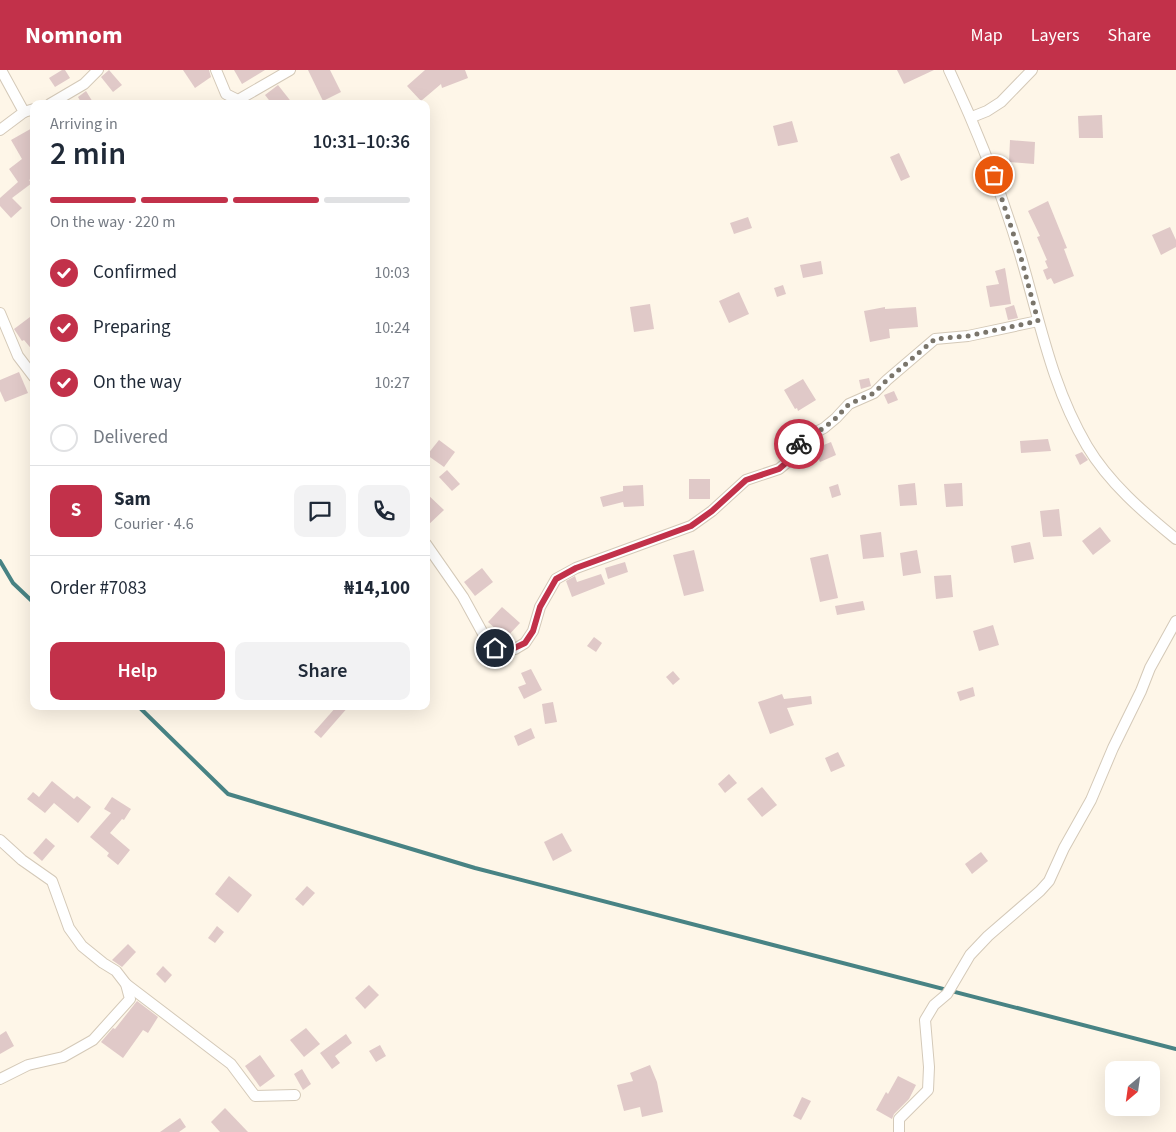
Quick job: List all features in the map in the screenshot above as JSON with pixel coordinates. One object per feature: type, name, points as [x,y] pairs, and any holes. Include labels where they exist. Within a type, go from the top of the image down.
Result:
[{"type":"street","points":[[0,130],[29,110],[1,70]]},
{"type":"street","points":[[57,100],[84,84],[98,70]]},
{"type":"street","points":[[216,70],[226,94],[238,100],[290,70]]},
{"type":"street","points":[[949,70],[972,117],[994,175],[1020,254],[1048,358],[1065,405],[1088,448],[1118,486],[1146,514],[1176,539]]},
{"type":"street","points":[[972,117],[1001,102],[1032,70]]},
{"type":"street","points":[[0,313],[18,356],[30,372]]},
{"type":"street","points":[[430,550],[463,597],[486,639],[495,648],[506,652],[515,649],[525,643],[533,631],[540,607],[556,579],[576,568],[691,526],[712,511],[746,480],[779,469],[796,454],[799,444],[804,438],[824,428],[849,404],[874,393],[935,339],[968,336],[1038,321]]},
{"type":"street","points":[[899,1132],[899,1119],[928,1090],[929,1067],[925,1020],[934,1005],[947,994],[958,978],[964,964],[982,943],[1049,881],[1064,848],[1091,800],[1150,668],[1176,621]]},
{"type":"street","points":[[0,840],[22,860],[52,881],[69,928],[82,946],[116,972],[126,984],[231,1064],[254,1096],[295,1095]]},
{"type":"street","points":[[0,1079],[28,1065],[64,1057],[93,1040],[130,999],[126,984]]},
{"type":"building","points":[[65,70],[70,78],[55,87],[49,78]]},
{"type":"building","points":[[109,70],[122,85],[113,92],[101,77]]},
{"type":"building","points":[[183,70],[209,70],[211,77],[195,88]]},
{"type":"building","points":[[234,70],[265,70],[242,84]]},
{"type":"building","points":[[308,70],[330,70],[341,92],[323,100]]},
{"type":"building","points":[[425,70],[465,70],[468,78],[442,88],[441,84],[422,100],[407,86]]},
{"type":"building","points":[[897,70],[934,70],[904,84]]},
{"type":"building","points":[[278,85],[290,100],[269,100],[265,95]]},
{"type":"building","points":[[86,91],[92,100],[80,100],[78,97]]},
{"type":"building","points":[[1102,115],[1103,138],[1079,138],[1078,116]]},
{"type":"building","points":[[792,121],[798,142],[778,146],[773,126]]},
{"type":"building","points":[[30,129],[30,184],[12,198],[22,208],[11,218],[0,206],[0,198],[18,182],[9,169],[22,159],[11,140]]},
{"type":"building","points":[[1010,140],[1035,142],[1034,164],[1009,162]]},
{"type":"building","points":[[899,153],[910,177],[901,181],[890,157]]},
{"type":"building","points":[[1048,201],[1067,248],[1064,249],[1074,276],[1054,284],[1051,278],[1047,280],[1043,270],[1048,268],[1045,261],[1047,260],[1037,237],[1040,236],[1028,211]]},
{"type":"building","points":[[748,217],[752,228],[734,234],[730,223]]},
{"type":"building","points":[[1170,227],[1176,240],[1176,247],[1161,255],[1152,235]]},
{"type":"building","points":[[821,261],[823,274],[803,278],[800,265]]},
{"type":"building","points":[[1005,268],[1011,304],[990,307],[986,286],[999,284],[995,271]]},
{"type":"building","points":[[783,285],[786,294],[777,297],[774,288]]},
{"type":"building","points":[[739,292],[749,314],[729,323],[719,301]]},
{"type":"building","points":[[650,304],[654,329],[634,332],[630,307]]},
{"type":"building","points":[[1014,305],[1018,318],[1008,320],[1005,308]]},
{"type":"building","points":[[885,307],[885,309],[916,307],[918,327],[889,329],[890,338],[870,342],[864,311]]},
{"type":"building","points":[[30,317],[30,347],[24,340],[22,341],[14,329]]},
{"type":"building","points":[[19,372],[28,393],[5,402],[0,391],[0,380]]},
{"type":"building","points":[[869,378],[871,386],[861,389],[859,380]]},
{"type":"building","points":[[803,379],[816,400],[798,411],[784,390]]},
{"type":"building","points":[[894,391],[898,400],[888,404],[884,395]]},
{"type":"building","points":[[1048,439],[1051,451],[1021,453],[1020,441]]},
{"type":"building","points":[[439,440],[455,452],[444,467],[430,457],[430,451]]},
{"type":"building","points":[[831,442],[836,455],[820,462],[814,449]]},
{"type":"building","points":[[1082,452],[1088,460],[1080,465],[1075,455]]},
{"type":"building","points":[[447,470],[460,484],[452,491],[439,477]]},
{"type":"building","points":[[689,479],[710,479],[710,499],[689,499]]},
{"type":"building","points":[[915,483],[917,505],[900,506],[898,485]]},
{"type":"building","points":[[962,483],[963,506],[946,507],[944,484]]},
{"type":"building","points":[[838,484],[841,495],[832,498],[829,487]]},
{"type":"building","points":[[643,485],[644,506],[624,507],[623,502],[603,507],[600,497],[623,491],[623,486]]},
{"type":"building","points":[[430,497],[444,510],[430,523]]},
{"type":"building","points":[[1059,509],[1062,536],[1043,537],[1040,511]]},
{"type":"building","points":[[1100,527],[1111,541],[1093,555],[1082,541]]},
{"type":"building","points":[[881,532],[884,557],[863,559],[860,535]]},
{"type":"building","points":[[1030,542],[1034,559],[1014,563],[1011,546]]},
{"type":"building","points":[[694,550],[704,591],[684,596],[673,555]]},
{"type":"building","points":[[917,550],[921,573],[903,576],[900,553]]},
{"type":"building","points":[[828,554],[838,598],[820,602],[810,558]]},
{"type":"building","points":[[625,562],[628,572],[608,579],[605,568]]},
{"type":"building","points":[[482,568],[493,582],[475,596],[464,582]]},
{"type":"building","points":[[601,574],[605,584],[572,597],[566,581],[575,576],[577,582]]},
{"type":"building","points":[[951,575],[953,597],[936,599],[934,576]]},
{"type":"building","points":[[863,601],[865,610],[837,615],[835,606]]},
{"type":"building","points":[[502,607],[520,623],[506,638],[488,622]]},
{"type":"building","points":[[993,625],[999,645],[979,651],[973,631]]},
{"type":"building","points":[[594,637],[602,643],[596,652],[587,646]]},
{"type":"building","points":[[531,669],[542,690],[524,699],[518,687],[526,684],[521,673]]},
{"type":"building","points":[[673,671],[680,679],[673,685],[666,677]]},
{"type":"building","points":[[973,687],[975,696],[960,701],[957,692]]},
{"type":"building","points":[[782,694],[784,699],[811,696],[812,704],[787,708],[794,725],[770,734],[758,702]]},
{"type":"building","points":[[553,702],[557,722],[545,724],[542,704]]},
{"type":"building","points":[[333,710],[346,710],[321,738],[314,732]]},
{"type":"building","points":[[531,728],[535,738],[518,746],[514,736]]},
{"type":"building","points":[[838,752],[845,766],[831,772],[825,758]]},
{"type":"building","points":[[729,774],[737,783],[725,793],[718,784]]},
{"type":"building","points":[[52,781],[74,799],[77,796],[91,807],[78,823],[54,803],[45,813],[27,799],[33,792],[39,797]]},
{"type":"building","points":[[762,787],[777,805],[762,817],[747,799]]},
{"type":"building","points":[[112,797],[131,809],[124,820],[122,819],[110,833],[130,850],[118,865],[107,856],[109,853],[90,837],[111,813],[104,809]]},
{"type":"building","points":[[562,833],[572,851],[553,861],[544,842]]},
{"type":"building","points":[[46,838],[55,846],[42,861],[33,853]]},
{"type":"building","points":[[981,852],[988,861],[972,874],[965,864]]},
{"type":"building","points":[[229,876],[252,895],[238,913],[215,894]]},
{"type":"building","points":[[307,886],[315,893],[303,906],[295,899]]},
{"type":"building","points":[[217,926],[224,932],[215,943],[208,938]]},
{"type":"building","points":[[128,944],[136,952],[122,967],[112,960]]},
{"type":"building","points":[[163,966],[172,975],[165,983],[156,974]]},
{"type":"building","points":[[369,985],[379,995],[365,1009],[355,998]]},
{"type":"building","points":[[137,1001],[158,1017],[148,1033],[143,1030],[123,1058],[101,1042],[113,1028],[115,1029]]},
{"type":"building","points":[[306,1028],[320,1044],[304,1057],[290,1040]]},
{"type":"building","points":[[6,1031],[14,1046],[0,1054],[0,1035]]},
{"type":"building","points":[[346,1034],[352,1043],[335,1056],[340,1063],[332,1069],[320,1053]]},
{"type":"building","points":[[380,1045],[386,1056],[376,1062],[369,1051]]},
{"type":"building","points":[[260,1055],[275,1076],[260,1087],[245,1066]]},
{"type":"building","points":[[650,1065],[657,1082],[663,1112],[642,1117],[640,1107],[624,1111],[617,1085],[633,1081],[630,1073]]},
{"type":"building","points":[[302,1069],[311,1084],[303,1090],[294,1074]]},
{"type":"building","points":[[898,1076],[916,1085],[909,1099],[894,1114],[892,1119],[876,1110]]},
{"type":"building","points":[[802,1097],[811,1101],[801,1120],[793,1116]]},
{"type":"building","points":[[225,1108],[248,1132],[220,1132],[211,1122]]},
{"type":"building","points":[[180,1118],[186,1127],[179,1132],[160,1132]]},
{"type":"waterway","points":[[0,561],[13,583],[30,599]]},
{"type":"waterway","points":[[142,710],[228,794],[475,868],[1176,1049]]},
{"type":"way so far","points":[[799,444],[804,438],[824,428],[849,404],[874,393],[935,339],[968,336],[1038,321],[1020,254],[994,175]]},
{"type":"route","points":[[495,648],[506,652],[525,643],[533,631],[546,594],[556,579],[576,568],[597,562],[644,542],[691,526],[712,511],[746,480],[779,469],[796,454],[799,444]]}]
